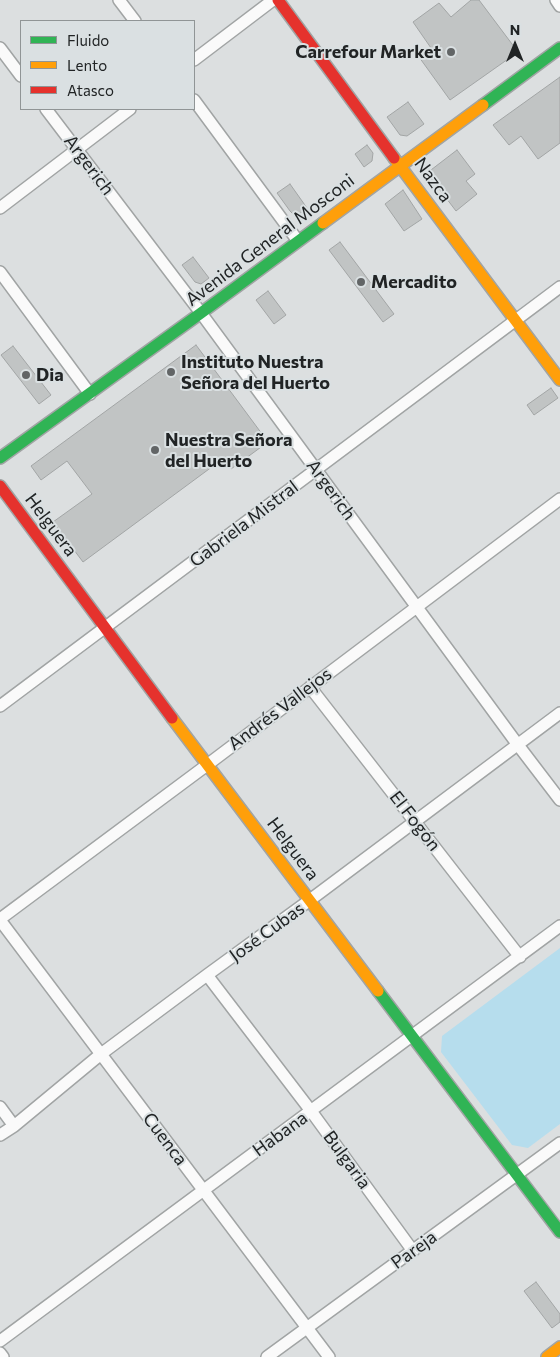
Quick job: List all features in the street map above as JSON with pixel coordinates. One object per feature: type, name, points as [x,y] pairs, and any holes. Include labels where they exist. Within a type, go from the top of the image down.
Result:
[{"type":"street","points":[[119,0],[134,20]]},
{"type":"street","points":[[195,59],[272,0]]},
{"type":"street","name":"Nazca","points":[[278,0],[560,380]]},
{"type":"street","points":[[556,0],[560,6]]},
{"type":"street","points":[[0,48],[20,75]]},
{"type":"street","name":"Avenida General Mosconi","points":[[0,458],[201,313],[560,48]]},
{"type":"street","points":[[195,101],[298,241]]},
{"type":"street","name":"Argerich","points":[[47,110],[201,313],[560,800]]},
{"type":"street","points":[[0,208],[129,110]]},
{"type":"street","points":[[0,272],[90,394]]},
{"type":"street","name":"Gabriela Mistral","points":[[0,706],[560,287]]},
{"type":"street","name":"Helguera","points":[[0,486],[207,765],[560,1232]]},
{"type":"street","name":"Andrés Vallejos","points":[[0,920],[560,499]]},
{"type":"street","name":"El Fogón","points":[[310,687],[520,957]]},
{"type":"street","name":"José Cubas","points":[[0,1135],[14,1126],[101,1054],[416,822],[560,713]]},
{"type":"street","name":"Cuenca","points":[[0,920],[329,1357]]},
{"type":"street","name":"Habana","points":[[0,1341],[560,926]]},
{"type":"street","name":"Bulgaria","points":[[207,975],[311,1111],[412,1251]]},
{"type":"street","points":[[0,1107],[14,1126]]},
{"type":"street","name":"Pareja","points":[[267,1357],[560,1143]]},
{"type":"street","points":[[547,1357],[560,1348]]},
{"type":"street","points":[[0,1353],[3,1357]]},
{"type":"shaded area","points":[[560,948],[560,1124],[528,1148],[512,1145],[441,1052],[442,1036]]},
{"type":"building","name":"Carrefour Market","points":[[471,0],[479,0],[518,52],[450,100],[419,57],[431,48],[413,22],[439,3],[451,17]]},
{"type":"building","points":[[560,77],[560,143],[538,159],[521,136],[509,145],[493,125]]},
{"type":"building","points":[[408,102],[424,124],[407,136],[400,135],[387,117]]},
{"type":"building","points":[[367,145],[373,153],[372,161],[364,167],[355,154]]},
{"type":"building","points":[[457,150],[475,174],[466,181],[477,194],[456,211],[427,173]]},
{"type":"building","points":[[290,184],[307,208],[298,215],[290,211],[277,193]]},
{"type":"building","points":[[403,190],[422,219],[404,231],[385,204]]},
{"type":"building","name":"Mercadito","points":[[340,242],[394,314],[383,322],[329,250]]},
{"type":"building","points":[[193,257],[209,278],[201,284],[195,282],[182,265]]},
{"type":"building","points":[[268,291],[286,315],[274,324],[256,300]]},
{"type":"building","name":"Nuestra Señora del Huerto","points":[[196,345],[268,442],[231,469],[224,458],[83,562],[53,522],[92,494],[67,461],[41,480],[31,466]]},
{"type":"building","name":"Dia","points":[[13,346],[51,395],[39,404],[1,355]]},
{"type":"building","points":[[551,388],[558,398],[534,415],[527,405]]},
{"type":"building","points":[[536,1282],[560,1314],[560,1322],[552,1328],[524,1291]]},
{"type":"traffic: fast","points":[[483,105],[560,48]]},
{"type":"traffic: fast","points":[[0,458],[323,223]]},
{"type":"traffic: fast","points":[[378,991],[560,1232]]},
{"type":"traffic: slow","points":[[323,223],[483,105]]},
{"type":"traffic: slow","points":[[394,158],[560,380]]},
{"type":"traffic: slow","points":[[172,718],[378,991]]},
{"type":"traffic: slow","points":[[547,1357],[560,1347]]},
{"type":"traffic: jam","points":[[278,0],[394,158]]},
{"type":"traffic: jam","points":[[0,486],[172,718]]},
{"type":"place","name":"Carrefour Market","points":[[451,52]]},
{"type":"place","name":"Mercadito","points":[[361,282]]},
{"type":"place","name":"Instituto Nuestra Señora del Huerto","points":[[171,372]]},
{"type":"place","name":"Dia","points":[[26,375]]},
{"type":"place","name":"Nuestra Señora del Huerto","points":[[155,450]]}]
